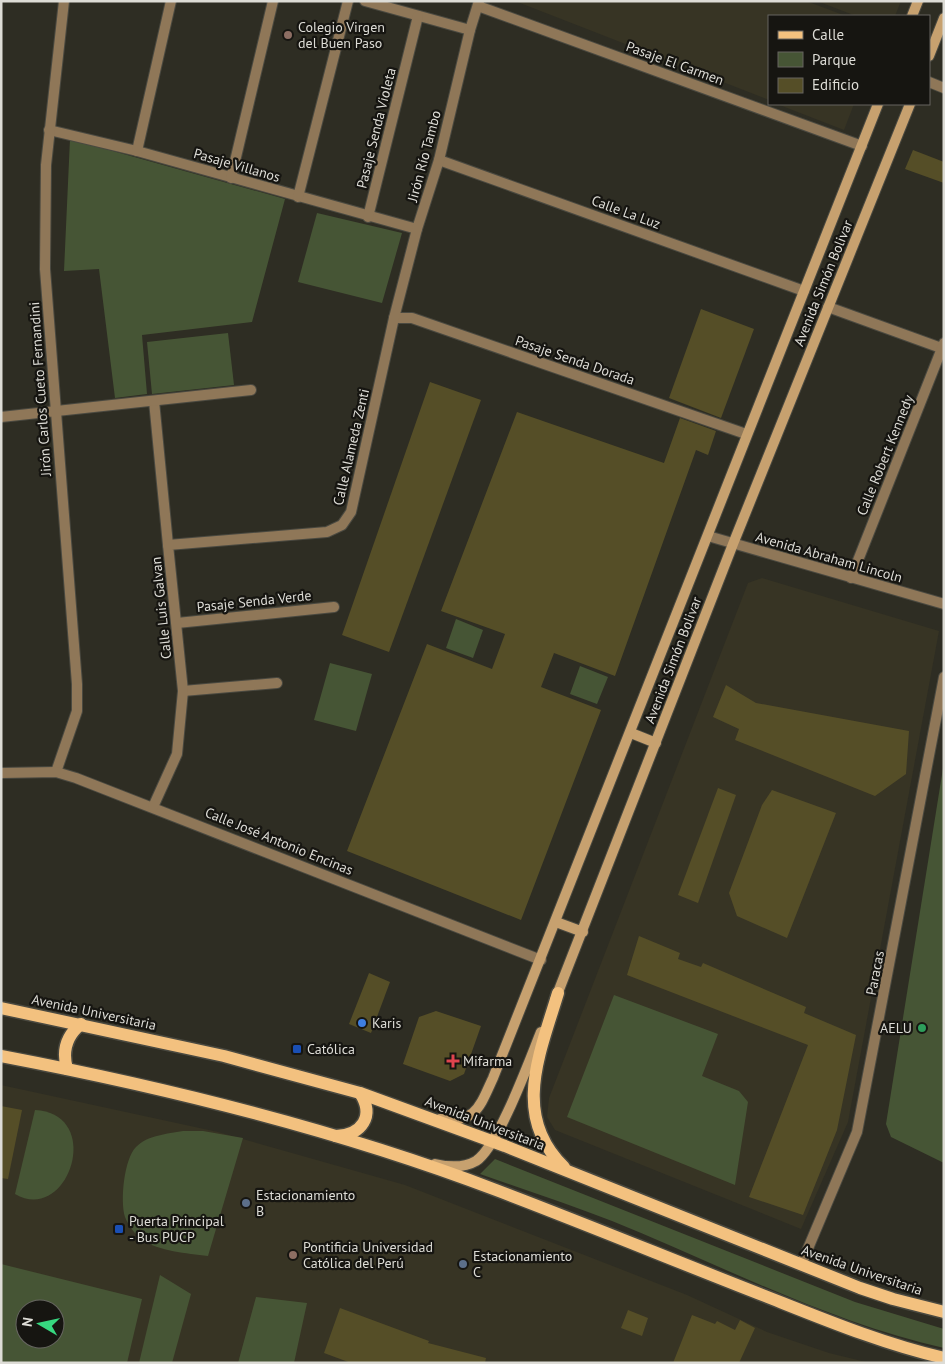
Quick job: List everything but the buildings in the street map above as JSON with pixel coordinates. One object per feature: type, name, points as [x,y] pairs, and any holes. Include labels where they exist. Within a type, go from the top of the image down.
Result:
[{"type":"main road","points":[[912,15],[918,1]]},
{"type":"main road","points":[[930,53],[944,18]]},
{"type":"main road","name":"Avenida Simón Bolivar","points":[[426,1117],[463,1119],[477,1110],[493,1078],[631,734],[746,434],[878,105]]},
{"type":"main road","name":"Avenida Simón Bolivar","points":[[414,1161],[440,1165],[466,1165],[481,1157],[492,1141],[558,993],[733,544],[910,105]]},
{"type":"main road","points":[[631,734],[656,743]]},
{"type":"main road","points":[[556,922],[582,932]]},
{"type":"main road","points":[[558,993],[536,1069],[533,1103],[535,1120],[542,1140],[569,1172]]},
{"type":"main road","name":"Avenida Universitaria","points":[[1,1008],[224,1056],[360,1093],[492,1141],[801,1265],[893,1299],[944,1312]]},
{"type":"main road","points":[[67,1069],[64,1052],[66,1043],[74,1029],[81,1024]]},
{"type":"main road","points":[[1,1056],[177,1093],[334,1136],[414,1161],[498,1191],[803,1311],[903,1347],[944,1358]]},
{"type":"main road","points":[[334,1136],[354,1133],[364,1122],[366,1107],[360,1093]]},
{"type":"street","name":"Jirón Carlos Cueto Fernandini","points":[[56,772],[77,712],[77,684],[44,269],[46,165],[64,1]]},
{"type":"street","points":[[137,151],[171,1]]},
{"type":"street","points":[[231,178],[273,1]]},
{"type":"street","points":[[298,197],[348,1]]},
{"type":"street","points":[[364,1],[470,30]]},
{"type":"street","name":"Jirón Río Tambo","points":[[394,318],[417,229],[439,160],[478,4]]},
{"type":"street","name":"Pasaje El Carmen","points":[[478,4],[862,146]]},
{"type":"street","name":"Pasaje Senda Violeta","points":[[368,217],[418,16]]},
{"type":"street","points":[[930,82],[944,88]]},
{"type":"street","name":"Pasaje Villanos","points":[[49,130],[137,151],[368,217],[417,229]]},
{"type":"street","name":"Calle La Luz","points":[[439,160],[804,291]]},
{"type":"street","points":[[828,306],[943,347]]},
{"type":"street","name":"Pasaje Senda Dorada","points":[[394,318],[412,318],[746,434]]},
{"type":"street","name":"Calle Alameda Zenti","points":[[168,545],[312,534],[327,532],[342,525],[351,512],[358,486],[394,318]]},
{"type":"street","name":"Calle Robert Kennedy","points":[[851,578],[943,347]]},
{"type":"street","points":[[1,417],[251,390]]},
{"type":"street","name":"Calle Luis Galvan","points":[[153,807],[177,754],[183,691],[154,400]]},
{"type":"street","name":"Avenida Abraham Lincoln","points":[[708,536],[944,604]]},
{"type":"street","name":"Pasaje Senda Verde","points":[[177,623],[334,607]]},
{"type":"street","name":"Paracas","points":[[801,1265],[857,1132],[944,677]]},
{"type":"street","points":[[183,691],[277,683]]},
{"type":"street","name":"Calle José Antonio Encinas","points":[[1,773],[56,772],[153,807],[541,960]]},
{"type":"shaded area","points":[[515,1],[806,1],[843,15],[768,15],[768,100]]},
{"type":"shaded area","points":[[817,1],[901,1],[895,15],[853,15]]},
{"type":"shaded area","points":[[780,105],[854,105],[844,130]]},
{"type":"shaded area","points":[[762,578],[939,631],[848,1122],[801,1229],[555,1130],[547,1117],[549,1098],[748,583]]},
{"type":"shaded area","name":"Pontificia Universidad Católica del Perú","points":[[1,1085],[218,1132],[405,1185],[687,1295],[767,1332],[829,1353],[870,1363],[1,1363]]},
{"type":"green space","points":[[70,139],[285,199],[252,322],[142,335],[147,394],[115,398],[99,269],[64,271]]},
{"type":"green space","points":[[317,213],[402,233],[382,303],[298,282]]},
{"type":"green space","points":[[228,333],[234,385],[152,394],[147,342]]},
{"type":"green space","points":[[456,619],[483,630],[473,658],[446,648]]},
{"type":"green space","points":[[330,663],[372,674],[356,731],[314,720]]},
{"type":"green space","points":[[580,666],[608,677],[597,704],[570,694]]},
{"type":"green space","name":"AELU","points":[[944,762],[944,1163],[891,1137],[886,1124]]},
{"type":"green space","points":[[614,995],[718,1034],[702,1076],[739,1091],[748,1102],[735,1185],[567,1117]]},
{"type":"green space","points":[[35,1110],[56,1116],[69,1129],[73,1147],[71,1165],[63,1182],[50,1195],[34,1199],[15,1194]]},
{"type":"green space","points":[[183,1131],[203,1131],[243,1138],[208,1256],[156,1247],[136,1235],[125,1217],[123,1201],[124,1180],[129,1161],[136,1147],[152,1137]]},
{"type":"green space","points":[[495,1159],[855,1302],[944,1329],[944,1348],[901,1337],[817,1308],[612,1221],[480,1174]]},
{"type":"green space","points":[[1,1264],[142,1299],[127,1363],[1,1363]]},
{"type":"green space","points":[[160,1275],[191,1294],[172,1363],[139,1363]]},
{"type":"green space","points":[[256,1297],[307,1303],[294,1363],[238,1363]]},
{"type":"place","name":"Colegio Virgen del Buen Paso","points":[[288,35]]},
{"type":"place","name":"Karis","points":[[362,1023]]},
{"type":"place","name":"AELU","points":[[922,1028]]},
{"type":"place","name":"Católica","points":[[297,1049]]},
{"type":"place","name":"Mifarma","points":[[453,1061]]},
{"type":"place","name":"Estacionamiento B","points":[[246,1203]]},
{"type":"place","name":"Puerta Principal - Bus PUCP","points":[[119,1229]]},
{"type":"place","name":"Pontificia Universidad Católica del Perú","points":[[293,1255]]},
{"type":"place","name":"Estacionamiento C","points":[[463,1264]]}]
